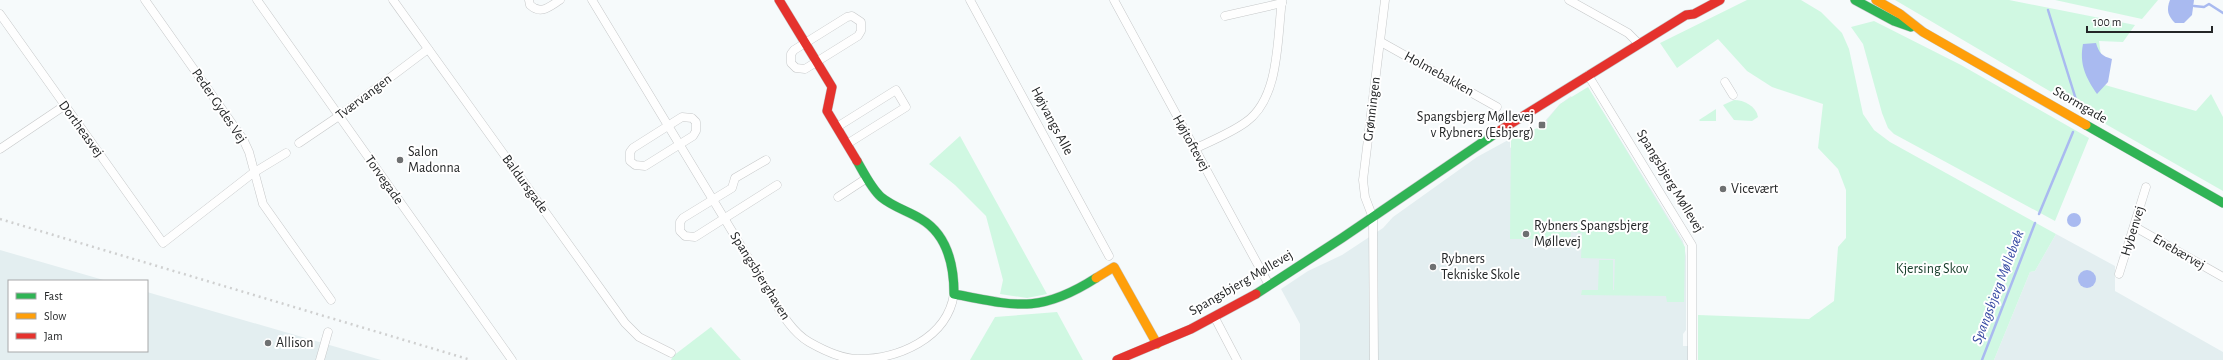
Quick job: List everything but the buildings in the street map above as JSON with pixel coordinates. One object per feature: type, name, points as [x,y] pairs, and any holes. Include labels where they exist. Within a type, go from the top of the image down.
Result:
[{"type":"street","name":"Peder Gydes Vej","points":[[145,0],[243,139],[250,152],[253,173],[263,204],[331,300]]},
{"type":"street","name":"Torvegade","points":[[257,0],[512,360]]},
{"type":"street","name":"Baldursgade","points":[[393,0],[624,323],[639,337],[671,353]]},
{"type":"street","points":[[528,0],[530,5],[539,10],[544,10],[560,0]]},
{"type":"street","name":"Spangsbjerghaven","points":[[592,0],[788,322],[807,341],[830,353],[857,359],[886,355],[914,347],[930,336],[943,321],[952,303],[954,294]]},
{"type":"street","name":"Højvangs Alle","points":[[970,0],[1109,256]]},
{"type":"street","name":"Højtoftevej","points":[[1114,0],[1269,285]]},
{"type":"street","name":"Grønningen","points":[[1373,218],[1365,197],[1363,180],[1385,0]]},
{"type":"street","points":[[1569,0],[1628,33],[1639,44]]},
{"type":"street","name":"Spangsbjerg Møllevej","points":[[1686,15],[1690,9],[1706,0]]},
{"type":"street","name":"Spangsbjerg Møllevej","points":[[1117,360],[1215,318],[1373,218],[1466,152],[1588,74],[1686,15],[1694,14],[1720,0]]},
{"type":"street","name":"Stormgade","points":[[1855,0],[1894,21],[1922,32]]},
{"type":"street","points":[[1868,0],[1877,5],[1885,6]]},
{"type":"street","name":"Stormgade","points":[[1876,0],[1922,32],[2223,203]]},
{"type":"street","points":[[782,1],[816,62],[832,87],[827,111],[868,178],[885,202],[922,220],[938,233],[948,251],[954,273],[954,294],[1015,304],[1035,304],[1055,300],[1114,267],[1157,344]]},
{"type":"street","points":[[1194,149],[1246,122],[1262,104],[1272,80],[1282,2],[1225,16]]},
{"type":"street","name":"Dortheasvej","points":[[0,14],[64,106],[163,243],[253,173]]},
{"type":"street","points":[[847,17],[857,18],[861,22],[861,30],[858,36],[816,62],[800,69],[791,63],[790,54],[847,17]]},
{"type":"street","name":"Holmebakken","points":[[1380,42],[1497,107]]},
{"type":"street","name":"Tværvangen","points":[[299,143],[340,116],[428,49]]},
{"type":"street","name":"Spangsbjerg Møllevej","points":[[1588,74],[1692,244],[1692,360]]},
{"type":"street","points":[[1725,82],[1733,96]]},
{"type":"street","points":[[837,127],[896,90],[906,108],[847,144]]},
{"type":"street","points":[[0,149],[64,106]]},
{"type":"street","points":[[682,117],[692,118],[696,122],[696,131],[693,136],[645,166],[635,165],[630,161],[630,152],[633,148],[668,126],[682,117]]},
{"type":"street","points":[[253,173],[286,153]]},
{"type":"street","name":"Spangsbjerghaven","points":[[766,160],[735,178],[732,188],[683,218],[680,222],[680,231],[685,236],[695,237],[777,185]]},
{"type":"street","points":[[838,197],[868,178]]},
{"type":"street","name":"Hybenvej","points":[[2119,274],[2135,227],[2146,187]]},
{"type":"street","points":[[1373,218],[1374,360]]},
{"type":"street","name":"Enebærvej","points":[[2135,227],[2223,277]]},
{"type":"street","points":[[1215,318],[1237,360]]},
{"type":"street","points":[[320,360],[328,332]]},
{"type":"shaded area","name":"Rybners Spangsbjerg Møllevej","points":[[1571,96],[1586,120],[1602,110],[1683,241],[1686,256],[1686,330],[1683,334],[1683,346],[1694,346],[1694,360],[1300,360],[1300,324],[1281,289],[1308,271],[1342,255],[1383,228],[1393,217],[1477,157],[1510,139],[1510,148],[1532,131],[1547,124],[1545,121],[1559,105]]},
{"type":"shaded area","points":[[2056,234],[2115,266],[2115,291],[2223,352],[2223,360],[1994,360],[2030,272],[2035,271]]},
{"type":"shaded area","points":[[0,250],[104,280],[8,280],[8,352],[148,352],[148,292],[381,360],[0,360]]},
{"type":"green space","name":"Kjersing Skov","points":[[1747,0],[1801,0],[1821,12],[1842,33],[1849,49],[1863,114],[1874,130],[1890,142],[2056,234],[2035,271],[2030,272],[1994,360],[1698,360],[1698,315],[1809,319],[1834,301],[1838,247],[1846,238],[1846,190],[1838,169],[1818,148],[1823,104],[1772,87],[1747,71],[1718,39],[1677,68],[1660,43]]},
{"type":"green space","points":[[1895,0],[2009,0],[2135,25],[2123,42],[2099,41],[2105,85],[2196,111],[2211,94],[2223,117],[2223,191],[2109,126]]},
{"type":"green space","points":[[2055,0],[2158,0],[2142,19]]},
{"type":"green space","points":[[1874,21],[1961,65],[2089,138],[2055,221],[1894,134],[1888,128],[1882,113],[1863,44],[1851,27]]},
{"type":"green space","points":[[1588,87],[1685,247],[1684,302],[1667,302],[1666,296],[1581,295],[1582,290],[1598,290],[1599,260],[1613,260],[1614,290],[1615,259],[1581,258],[1582,233],[1571,232],[1570,239],[1510,239],[1511,140],[1548,123],[1547,120],[1560,104]]},
{"type":"green space","points":[[1734,100],[1749,104],[1755,110],[1758,117],[1752,121],[1734,120],[1723,105]]},
{"type":"green space","points":[[1716,109],[1716,121],[1699,120]]},
{"type":"green space","points":[[960,136],[1047,294],[1027,298],[1000,294],[1003,280],[986,216],[955,185],[929,164]]},
{"type":"green space","points":[[1057,312],[1083,360],[970,360],[995,317]]},
{"type":"green space","points":[[711,327],[741,360],[671,360],[673,356]]},
{"type":"water","points":[[2170,0],[2194,0],[2192,15],[2184,23],[2175,23],[2171,18],[2168,13]]},
{"type":"water","points":[[2096,43],[2101,54],[2112,59],[2108,82],[2097,94],[2084,70],[2082,58],[2083,44]]},
{"type":"water","points":[[2074,213],[2079,215],[2081,220],[2079,225],[2074,227],[2069,225],[2067,220],[2069,215]]},
{"type":"water","points":[[2083,270],[2091,270],[2096,275],[2094,286],[2091,288],[2083,288],[2078,283],[2078,275]]},
{"type":"waterway","points":[[2194,6],[2204,7],[2209,4],[2223,13]]},
{"type":"waterway","name":"Spangsbjerg Møllebæk","points":[[2048,10],[2078,106]]},
{"type":"waterway","name":"Spangsbjerg Møllebæk","points":[[2039,214],[2073,132]]},
{"type":"waterway","name":"Spangsbjerg Møllebæk","points":[[1982,360],[2035,223]]},
{"type":"railway","points":[[0,219],[471,360]]},
{"type":"traffic: fast","points":[[1855,0],[1894,21],[1911,27]]},
{"type":"traffic: fast","points":[[2086,125],[2223,203]]},
{"type":"traffic: fast","points":[[1256,294],[1342,238],[1499,131]]},
{"type":"traffic: fast","points":[[857,161],[871,185],[881,197],[890,204],[921,219],[938,233],[948,252],[951,262],[954,294],[994,302],[1027,304],[1043,302],[1059,297],[1076,290],[1096,278]]},
{"type":"traffic: slow","points":[[1876,0],[1900,14],[1923,32],[2086,125]]},
{"type":"traffic: slow","points":[[1096,278],[1114,267],[1157,344]]},
{"type":"traffic: jam","points":[[779,0],[832,87],[827,111],[857,161]]},
{"type":"traffic: jam","points":[[1499,131],[1686,15],[1694,14],[1720,0]]},
{"type":"traffic: jam","points":[[1117,360],[1191,329],[1256,294]]},
{"type":"place","name":"Spangsbjerg Møllevej v Rybners (Esbjerg)","points":[[1542,125]]},
{"type":"place","name":"Salon Madonna","points":[[400,160]]},
{"type":"place","name":"Vicevært","points":[[1723,189]]},
{"type":"place","name":"Rybners Spangsbjerg Møllevej","points":[[1526,234]]},
{"type":"place","name":"Rybners Tekniske Skole","points":[[1433,267]]},
{"type":"place","name":"Allison","points":[[268,343]]}]
